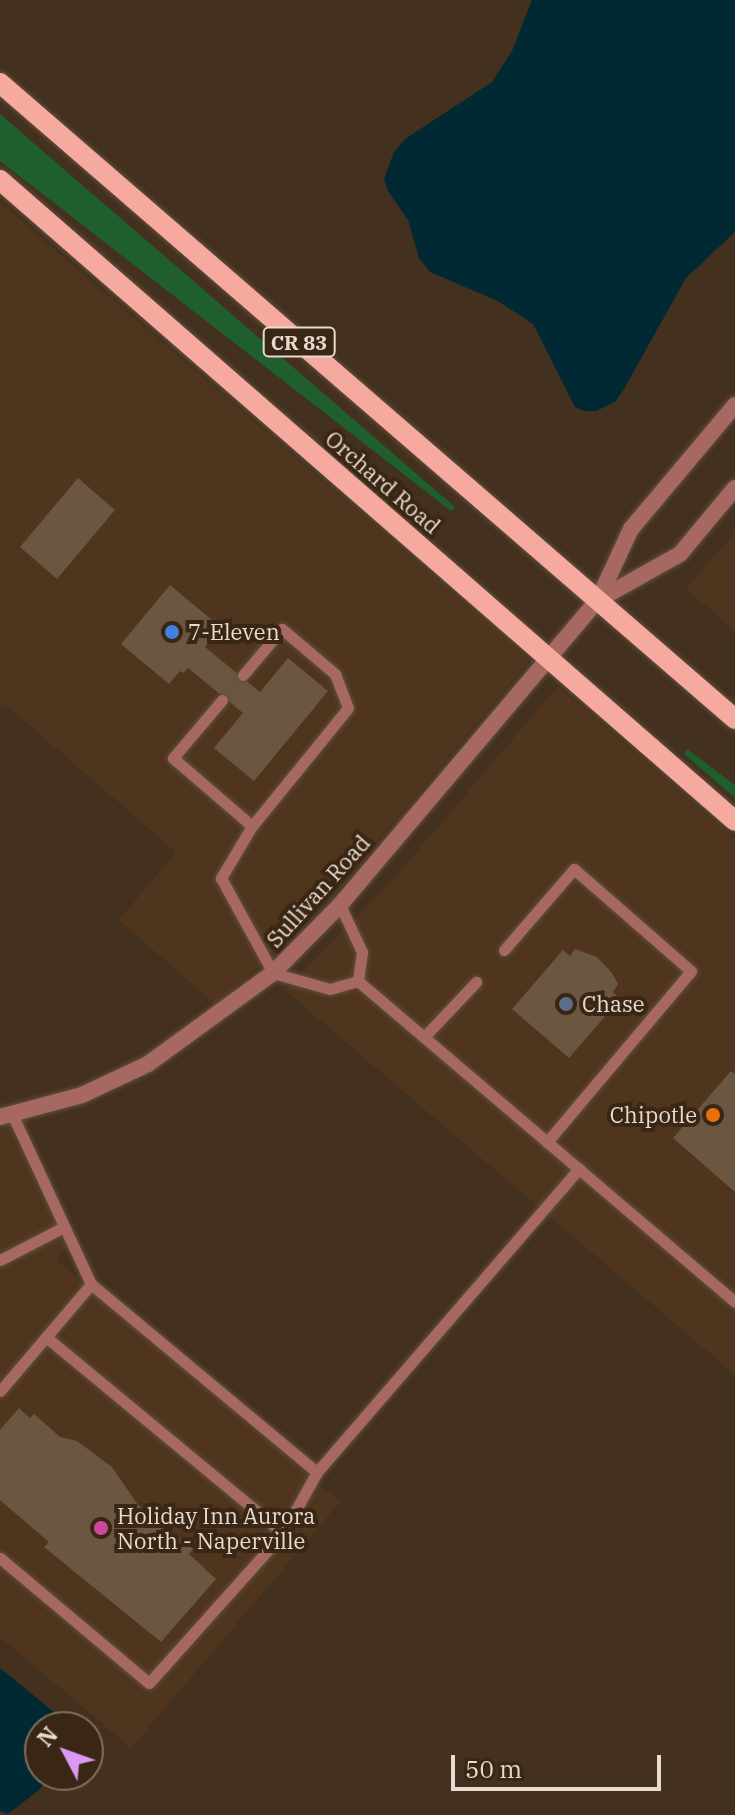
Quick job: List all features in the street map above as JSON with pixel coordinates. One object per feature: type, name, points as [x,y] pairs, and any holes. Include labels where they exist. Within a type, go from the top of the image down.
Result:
[{"type":"main road","name":"CR 83","points":[[0,83],[735,719]]},
{"type":"main road","name":"Orchard Road","points":[[0,180],[735,821]]},
{"type":"street","name":"Sullivan Road","points":[[6,1117],[82,1095],[148,1064],[273,973],[340,905],[598,600],[631,529],[735,405]]},
{"type":"street","name":"Sullivan Road","points":[[598,600],[680,554],[735,488]]},
{"type":"lane","points":[[243,675],[282,629],[335,674],[348,708],[252,826],[221,878],[273,973],[330,989],[358,981]]},
{"type":"lane","points":[[222,700],[173,758],[252,826]]},
{"type":"lane","points":[[504,950],[574,869],[691,971],[547,1142]]},
{"type":"lane","points":[[340,905],[362,952],[358,981]]},
{"type":"lane","points":[[358,981],[735,1302]]},
{"type":"lane","points":[[424,1037],[476,982]]},
{"type":"lane","points":[[6,1117],[91,1284],[317,1472]]},
{"type":"lane","points":[[0,1558],[149,1683],[283,1533],[317,1472],[579,1169]]},
{"type":"lane","points":[[0,1260],[64,1227]]},
{"type":"lane","points":[[0,1391],[91,1284]]},
{"type":"lane","points":[[46,1337],[283,1533]]},
{"type":"shaded area","points":[[0,202],[530,660],[332,895],[266,961],[215,1004],[119,920],[176,852],[5,704],[0,709]]},
{"type":"shaded area","points":[[735,532],[735,631],[686,589]]},
{"type":"shaded area","points":[[558,686],[735,839],[735,1375],[285,990],[398,874]]},
{"type":"shaded area","points":[[7,1123],[67,1246],[57,1261],[340,1502],[131,1748],[104,1725],[104,1711],[87,1711],[0,1637],[0,1124]]},
{"type":"green space","points":[[0,114],[455,507],[451,511],[0,161]]},
{"type":"green space","points":[[687,749],[735,785],[735,798],[684,754]]},
{"type":"water","points":[[532,0],[735,0],[735,232],[686,278],[624,389],[615,402],[596,411],[575,407],[533,324],[498,301],[430,272],[419,258],[408,220],[388,191],[384,179],[394,152],[405,139],[492,82],[512,51]]},
{"type":"water","points":[[0,1668],[53,1711],[24,1711],[24,1791],[38,1791],[8,1814],[0,1811]]},
{"type":"building","points":[[78,478],[115,510],[57,579],[20,547]]},
{"type":"building","name":"7-Eleven","points":[[170,585],[218,625],[207,638],[210,641],[205,647],[260,692],[288,658],[328,691],[254,781],[214,748],[243,713],[188,668],[183,673],[180,671],[169,684],[121,644]]},
{"type":"building","name":"Chase","points":[[575,949],[597,957],[612,973],[618,984],[613,992],[620,999],[569,1058],[512,1009],[563,950],[570,956]]},
{"type":"building","points":[[731,1071],[735,1074],[735,1192],[673,1138]]},
{"type":"building","name":"Holiday Inn Aurora North - Naperville","points":[[19,1408],[30,1418],[34,1414],[60,1437],[77,1441],[112,1467],[138,1505],[193,1549],[189,1554],[216,1579],[161,1642],[44,1547],[49,1542],[0,1500],[0,1430]]},
{"type":"place","name":"7-Eleven","points":[[172,632]]},
{"type":"place","name":"Chase","points":[[566,1004]]},
{"type":"place","name":"Chipotle","points":[[713,1115]]},
{"type":"place","name":"Holiday Inn Aurora North - Naperville","points":[[101,1528]]}]
